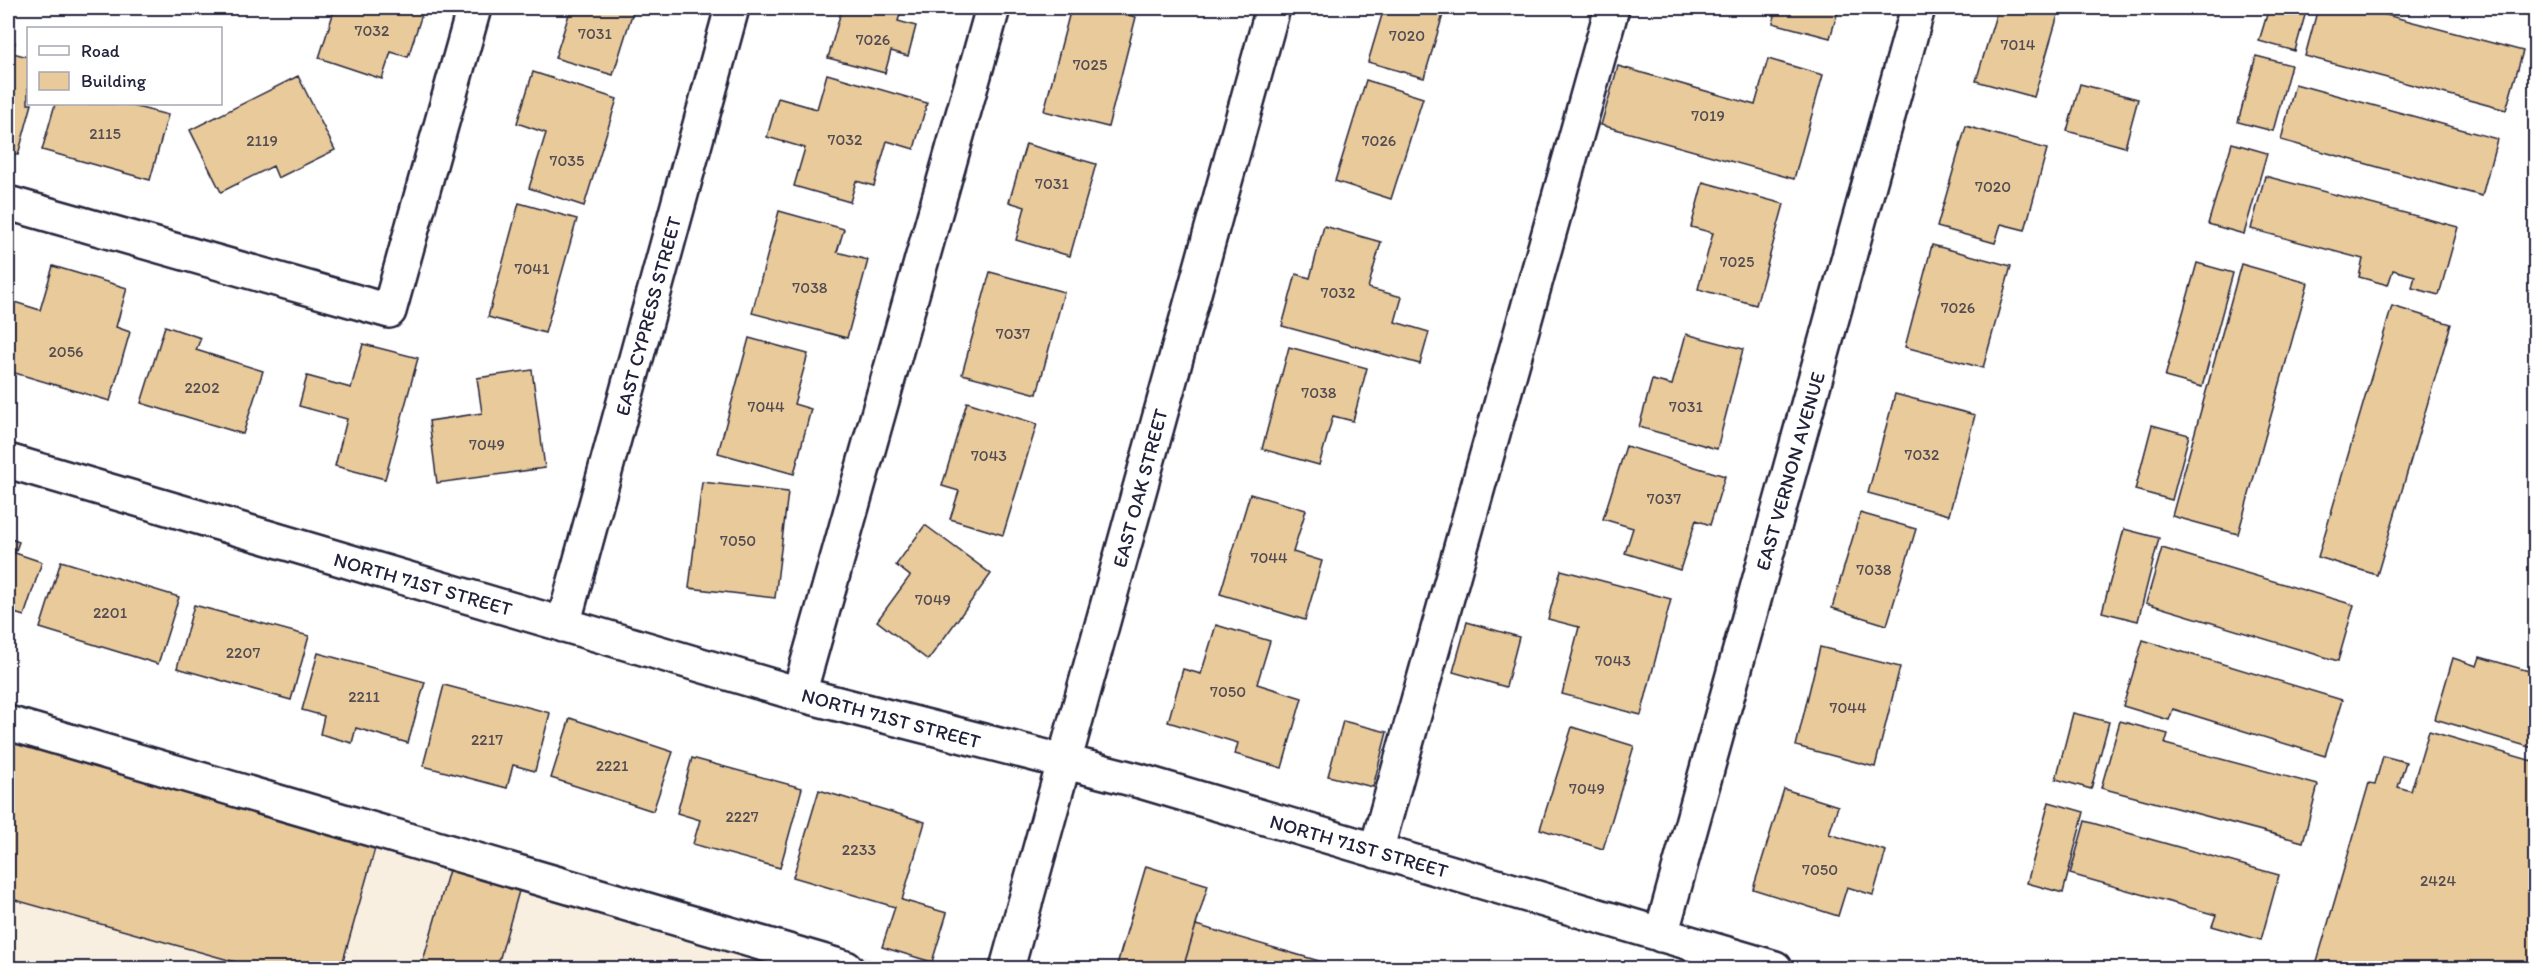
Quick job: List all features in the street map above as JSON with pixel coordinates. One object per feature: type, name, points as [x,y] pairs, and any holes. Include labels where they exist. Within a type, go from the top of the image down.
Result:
[{"type":"street","points":[[8,203],[389,311],[474,8]]},
{"type":"street","name":"EAST CYPRESS STREET","points":[[563,625],[732,8]]},
{"type":"street","points":[[800,694],[993,8]]},
{"type":"street","name":"EAST OAK STREET","points":[[1007,969],[1273,8]]},
{"type":"street","points":[[1376,850],[1612,8]]},
{"type":"street","name":"EAST VERNON AVENUE","points":[[1661,935],[1918,8]]},
{"type":"street","name":"NORTH 71ST STREET","points":[[8,461],[800,694],[1140,781],[1775,969]]},
{"type":"street","points":[[8,723],[846,969]]},
{"type":"shaded area","points":[[8,705],[902,968],[8,968]]},
{"type":"building","points":[[335,8],[424,8],[408,57],[391,52],[382,79],[319,58]]},
{"type":"building","points":[[571,8],[634,8],[613,75],[555,58]]},
{"type":"building","points":[[842,8],[902,8],[898,21],[916,26],[908,56],[891,51],[885,73],[828,58]]},
{"type":"building","points":[[1071,8],[1101,8],[1136,17],[1108,127],[1044,111]]},
{"type":"building","points":[[1384,8],[1445,8],[1424,78],[1368,62]]},
{"type":"building","points":[[1777,8],[1839,8],[1830,38],[1773,23]]},
{"type":"building","points":[[1998,8],[2060,8],[2034,97],[1976,81]]},
{"type":"building","points":[[2269,8],[2307,8],[2295,51],[2259,41]]},
{"type":"building","points":[[2318,8],[2360,8],[2523,51],[2506,110],[2305,56]]},
{"type":"building","points":[[8,40],[15,42],[13,53],[27,57],[27,105],[32,105],[18,155],[8,152]]},
{"type":"building","points":[[2256,56],[2291,65],[2273,131],[2238,122]]},
{"type":"building","points":[[1768,59],[1823,75],[1794,179],[1601,125],[1618,66],[1755,105]]},
{"type":"building","points":[[533,72],[617,99],[584,206],[529,188],[546,133],[517,123]]},
{"type":"building","points":[[827,74],[927,103],[914,149],[887,141],[874,186],[856,181],[850,202],[794,186],[805,148],[767,137],[778,98],[817,109]]},
{"type":"building","points":[[298,76],[335,150],[278,178],[273,166],[221,192],[190,130]]},
{"type":"building","points":[[1366,80],[1423,98],[1391,199],[1335,181]]},
{"type":"building","points":[[2080,84],[2138,99],[2125,147],[2067,131]]},
{"type":"building","points":[[2295,84],[2497,139],[2482,196],[2281,140]]},
{"type":"building","points":[[55,105],[129,105],[168,115],[150,180],[42,150]]},
{"type":"building","points":[[1966,126],[2047,149],[2025,230],[2001,224],[1995,243],[1937,227]]},
{"type":"building","points":[[2232,143],[2267,153],[2244,234],[2208,224]]},
{"type":"building","points":[[1026,144],[1096,164],[1070,256],[1016,240],[1025,207],[1009,202]]},
{"type":"building","points":[[2265,176],[2458,227],[2439,295],[2412,288],[2415,276],[2393,270],[2388,285],[2359,277],[2363,259],[2251,229]]},
{"type":"building","points":[[1703,182],[1784,204],[1756,305],[1698,289],[1713,233],[1691,227]]},
{"type":"building","points":[[519,203],[577,219],[545,333],[488,317]]},
{"type":"building","points":[[779,211],[844,229],[837,252],[868,260],[847,338],[752,313]]},
{"type":"building","points":[[1324,226],[1381,242],[1368,288],[1402,297],[1395,322],[1429,332],[1420,364],[1282,326],[1296,274],[1310,278]]},
{"type":"building","points":[[1932,245],[2011,266],[1983,368],[1905,347]]},
{"type":"building","points":[[2197,263],[2233,273],[2202,387],[2165,377]]},
{"type":"building","points":[[2241,264],[2308,283],[2238,534],[2172,516]]},
{"type":"building","points":[[53,266],[127,288],[116,327],[130,332],[110,401],[8,371],[8,300],[40,310]]},
{"type":"building","points":[[990,272],[1064,292],[1037,394],[962,374]]},
{"type":"building","points":[[2392,306],[2451,324],[2377,575],[2318,557]]},
{"type":"building","points":[[165,326],[201,338],[196,350],[263,371],[243,434],[141,403]]},
{"type":"building","points":[[1686,334],[1743,349],[1717,449],[1639,427],[1652,380],[1672,385]]},
{"type":"building","points":[[749,338],[808,354],[794,404],[811,409],[794,474],[718,453]]},
{"type":"building","points":[[363,344],[418,358],[385,479],[335,466],[347,419],[299,406],[307,376],[351,388]]},
{"type":"building","points":[[1289,347],[1367,368],[1353,421],[1333,416],[1319,465],[1262,449]]},
{"type":"building","points":[[532,370],[545,468],[437,483],[429,421],[482,413],[477,378]]},
{"type":"building","points":[[1895,394],[1975,415],[1949,515],[1868,493]]},
{"type":"building","points":[[967,402],[1037,424],[1003,535],[950,519],[959,491],[942,486]]},
{"type":"building","points":[[2152,425],[2189,435],[2172,500],[2135,490]]},
{"type":"building","points":[[1626,446],[1725,476],[1710,525],[1696,520],[1680,570],[1625,553],[1633,528],[1603,519]]},
{"type":"building","points":[[702,482],[788,492],[775,598],[689,588]]},
{"type":"building","points":[[1250,494],[1306,510],[1293,552],[1322,561],[1305,620],[1220,594]]},
{"type":"building","points":[[1860,513],[1916,529],[1887,625],[1832,608]]},
{"type":"building","points":[[925,525],[991,574],[928,660],[877,621],[910,576],[896,565]]},
{"type":"building","points":[[2124,529],[2159,538],[2138,621],[2102,612]]},
{"type":"building","points":[[8,538],[19,542],[15,553],[42,562],[24,616],[8,611]]},
{"type":"building","points":[[2162,548],[2354,605],[2338,661],[2146,603]]},
{"type":"building","points":[[61,561],[179,597],[158,664],[40,628]]},
{"type":"building","points":[[1561,570],[1671,599],[1641,715],[1562,694],[1579,627],[1548,619]]},
{"type":"building","points":[[194,605],[309,636],[291,700],[177,668]]},
{"type":"building","points":[[1467,622],[1519,637],[1506,687],[1453,672]]},
{"type":"building","points":[[1216,625],[1270,641],[1257,684],[1302,698],[1282,768],[1235,754],[1238,743],[1168,722],[1183,669],[1201,674]]},
{"type":"building","points":[[2143,640],[2342,700],[2325,756],[2173,709],[2169,720],[2123,706]]},
{"type":"building","points":[[1820,647],[1900,667],[1875,767],[1796,746]]},
{"type":"building","points":[[318,653],[425,682],[408,743],[356,728],[352,743],[320,734],[324,716],[302,710]]},
{"type":"building","points":[[2480,657],[2536,673],[2536,749],[2435,719],[2453,658],[2477,666]]},
{"type":"building","points":[[444,685],[550,713],[535,771],[513,765],[507,788],[423,766]]},
{"type":"building","points":[[2073,713],[2109,722],[2091,789],[2056,779]]},
{"type":"building","points":[[570,718],[673,752],[653,811],[551,778]]},
{"type":"building","points":[[1343,721],[1387,732],[1373,787],[1328,776]]},
{"type":"building","points":[[2120,721],[2168,734],[2165,744],[2318,785],[2303,842],[2101,788]]},
{"type":"building","points":[[1572,727],[1634,746],[1603,849],[1540,829]]},
{"type":"building","points":[[2429,731],[2536,762],[2536,968],[2315,968],[2369,783],[2375,784],[2383,756],[2406,762],[2398,787],[2411,791]]},
{"type":"building","points":[[10,741],[376,845],[341,968],[257,968],[8,898],[8,750]]},
{"type":"building","points":[[692,758],[802,788],[780,868],[693,844],[700,820],[677,813]]},
{"type":"building","points":[[1784,789],[1838,806],[1829,834],[1886,851],[1873,895],[1847,887],[1838,916],[1753,889]]},
{"type":"building","points":[[819,790],[925,822],[902,900],[947,913],[932,962],[882,947],[895,907],[793,877]]},
{"type":"building","points":[[2049,802],[2084,812],[2063,893],[2027,883]]},
{"type":"building","points":[[2085,821],[2279,875],[2261,940],[2212,926],[2216,915],[2070,874]]},
{"type":"building","points":[[1146,866],[1208,885],[1183,968],[1116,968]]},
{"type":"building","points":[[449,870],[519,891],[497,968],[421,968]]},
{"type":"building","points":[[1196,925],[1343,968],[1183,968]]}]
